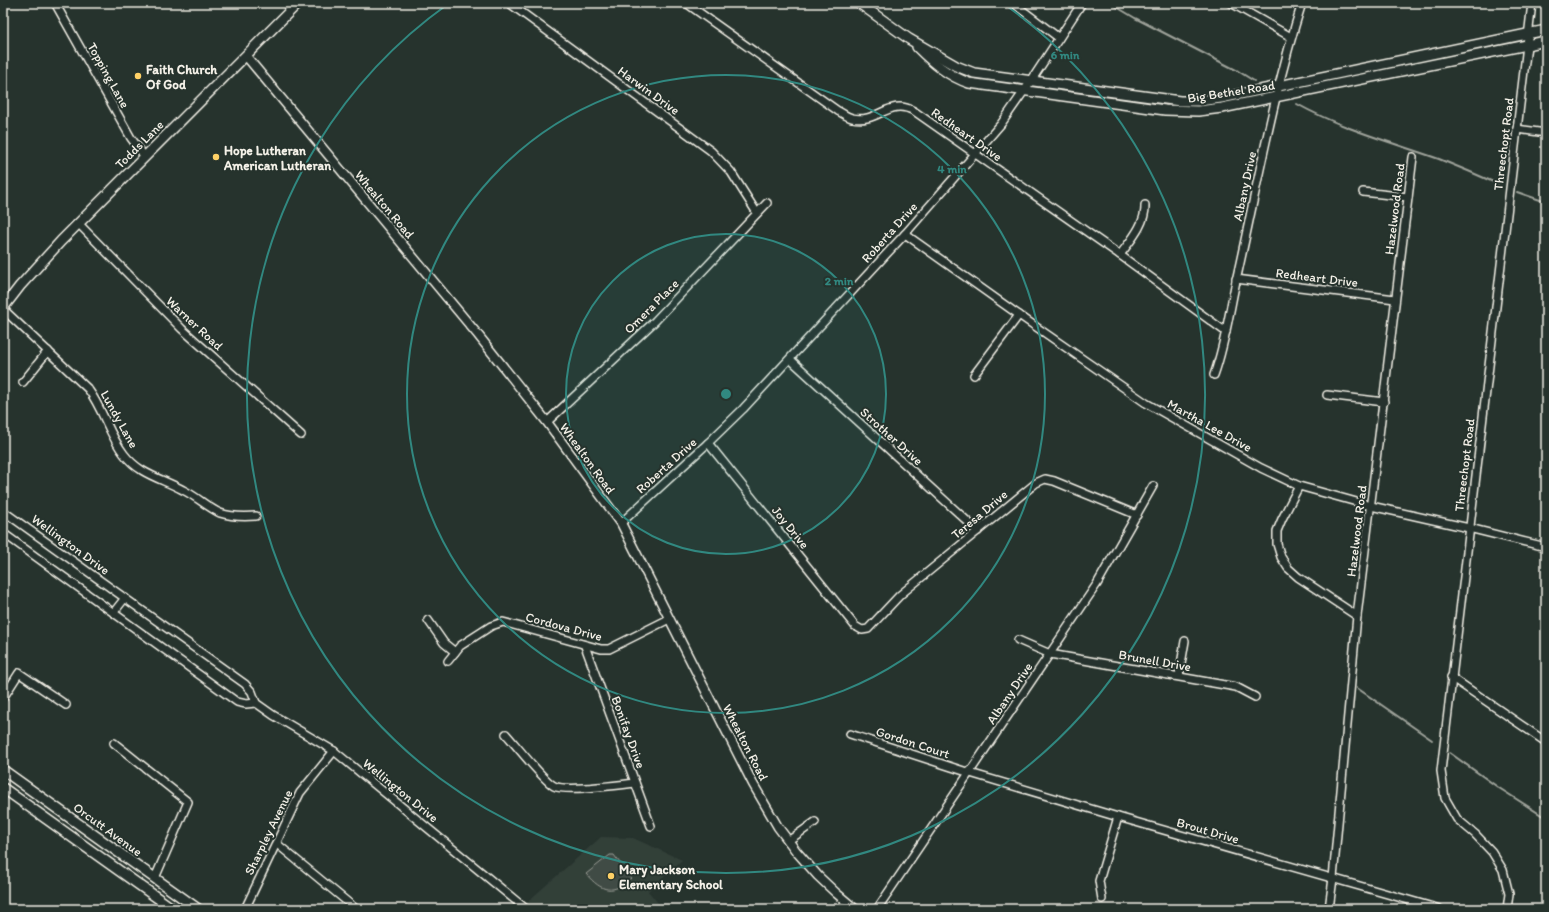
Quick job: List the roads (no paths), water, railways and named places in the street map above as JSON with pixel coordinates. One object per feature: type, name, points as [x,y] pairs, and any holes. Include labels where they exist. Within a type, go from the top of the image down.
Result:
[{"type":"main road","name":"Todds Lane","points":[[3,309],[48,254],[298,3]]},
{"type":"main road","name":"Big Bethel Road","points":[[860,3],[908,39],[932,62],[954,77],[976,84],[1182,112],[1222,108],[1546,41]]},
{"type":"main road","name":"Big Bethel Road","points":[[908,39],[968,71],[983,75],[1180,101],[1205,100],[1279,86],[1546,30]]},
{"type":"main road","points":[[1156,109],[1157,99]]},
{"type":"main road","name":"Orcutt Avenue","points":[[3,770],[198,909]]},
{"type":"main road","name":"Orcutt Avenue","points":[[3,788],[173,909]]},
{"type":"street","name":"Topping Lane","points":[[55,3],[131,138],[145,156]]},
{"type":"street","name":"Harwin Drive","points":[[509,3],[711,151],[731,172],[757,213]]},
{"type":"street","name":"Redheart Drive","points":[[686,3],[838,111],[852,118],[868,118],[883,113],[890,108],[898,106],[906,107],[1120,255],[1226,332]]},
{"type":"street","points":[[1013,3],[1059,38]]},
{"type":"street","name":"Roberta Drive","points":[[620,523],[708,444],[743,409],[905,234],[1001,124],[1082,3]]},
{"type":"street","points":[[1231,3],[1291,37]]},
{"type":"street","name":"Albany Drive","points":[[1214,375],[1222,352],[1236,279],[1276,96],[1291,37],[1302,3]]},
{"type":"street","name":"Threechopt Road","points":[[1507,909],[1509,894],[1504,870],[1480,838],[1457,819],[1445,798],[1441,771],[1532,3]]},
{"type":"street","name":"Whealton Road","points":[[246,56],[473,329],[547,422],[620,523],[753,784],[778,827],[818,876],[855,909]]},
{"type":"street","points":[[1517,129],[1546,133]]},
{"type":"street","name":"Hazelwood Road","points":[[1329,909],[1357,616],[1413,157]]},
{"type":"street","points":[[1363,192],[1408,197]]},
{"type":"street","name":"Omera Place","points":[[547,422],[655,321],[767,203]]},
{"type":"street","points":[[1120,255],[1142,222],[1145,213],[1145,205]]},
{"type":"street","name":"Warner Road","points":[[78,223],[182,329],[301,435]]},
{"type":"street","name":"Martha Lee Drive","points":[[905,234],[1146,403],[1262,468],[1299,486],[1371,506],[1546,547]]},
{"type":"street","name":"Redheart Drive","points":[[1236,279],[1395,299]]},
{"type":"street","name":"Lundy Lane","points":[[3,309],[88,389],[97,400],[123,454],[134,465],[147,474],[184,490],[219,512],[237,517],[256,516]]},
{"type":"street","points":[[974,375],[1019,315]]},
{"type":"street","points":[[23,382],[48,351]]},
{"type":"street","name":"Strother Drive","points":[[790,359],[978,530]]},
{"type":"street","points":[[1327,394],[1384,402]]},
{"type":"street","name":"Joy Drive","points":[[708,444],[855,626]]},
{"type":"street","name":"Teresa Drive","points":[[855,626],[862,630],[868,629],[900,595],[1036,483],[1045,479],[1054,481],[1137,516]]},
{"type":"street","name":"Albany Drive","points":[[877,909],[1097,584],[1153,486]]},
{"type":"street","points":[[1299,486],[1282,518],[1277,531],[1277,544],[1281,557],[1288,568],[1298,577],[1357,616]]},
{"type":"street","name":"Wellington Drive","points":[[3,510],[245,684],[252,692],[256,703],[273,715],[334,751],[525,908]]},
{"type":"street","points":[[3,533],[237,702],[246,704],[256,703]]},
{"type":"street","points":[[114,612],[125,598]]},
{"type":"street","name":"Cordova Drive","points":[[448,661],[460,646],[491,626],[503,622],[594,649],[608,649],[669,618]]},
{"type":"street","points":[[428,620],[444,643],[455,652]]},
{"type":"street","name":"Brunell Drive","points":[[1018,640],[1050,654],[1236,687],[1254,697]]},
{"type":"street","points":[[1179,676],[1186,641]]},
{"type":"street","name":"Bonifay Drive","points":[[584,646],[651,826]]},
{"type":"street","points":[[3,698],[19,673],[66,705]]},
{"type":"street","points":[[1451,677],[1546,742]]},
{"type":"street","points":[[506,734],[543,776],[554,786],[567,788],[635,783]]},
{"type":"street","name":"Gordon Court","points":[[850,734],[970,773]]},
{"type":"street","points":[[114,743],[188,802],[155,878]]},
{"type":"street","name":"Sharpley Avenue","points":[[245,909],[300,793],[334,751]]},
{"type":"street","name":"Brout Drive","points":[[970,773],[1118,818],[1440,909]]},
{"type":"street","points":[[1102,899],[1099,881],[1118,818]]},
{"type":"street","points":[[788,841],[815,822]]},
{"type":"street","points":[[276,843],[356,909]]},
{"type":"waterway","points":[[1110,3],[1135,18],[1238,71],[1254,81]]},
{"type":"waterway","points":[[1297,104],[1331,121],[1439,159],[1498,184]]},
{"type":"waterway","points":[[1517,192],[1546,202]]},
{"type":"waterway","points":[[1357,688],[1432,740]]},
{"type":"waterway","points":[[1450,753],[1499,788],[1546,818]]},
{"type":"place","name":"Faith Church Of God","points":[[138,76]]},
{"type":"place","name":"Hope Lutheran American Lutheran","points":[[216,157]]},
{"type":"place","name":"Mary Jackson Elementary School","points":[[611,876]]}]
